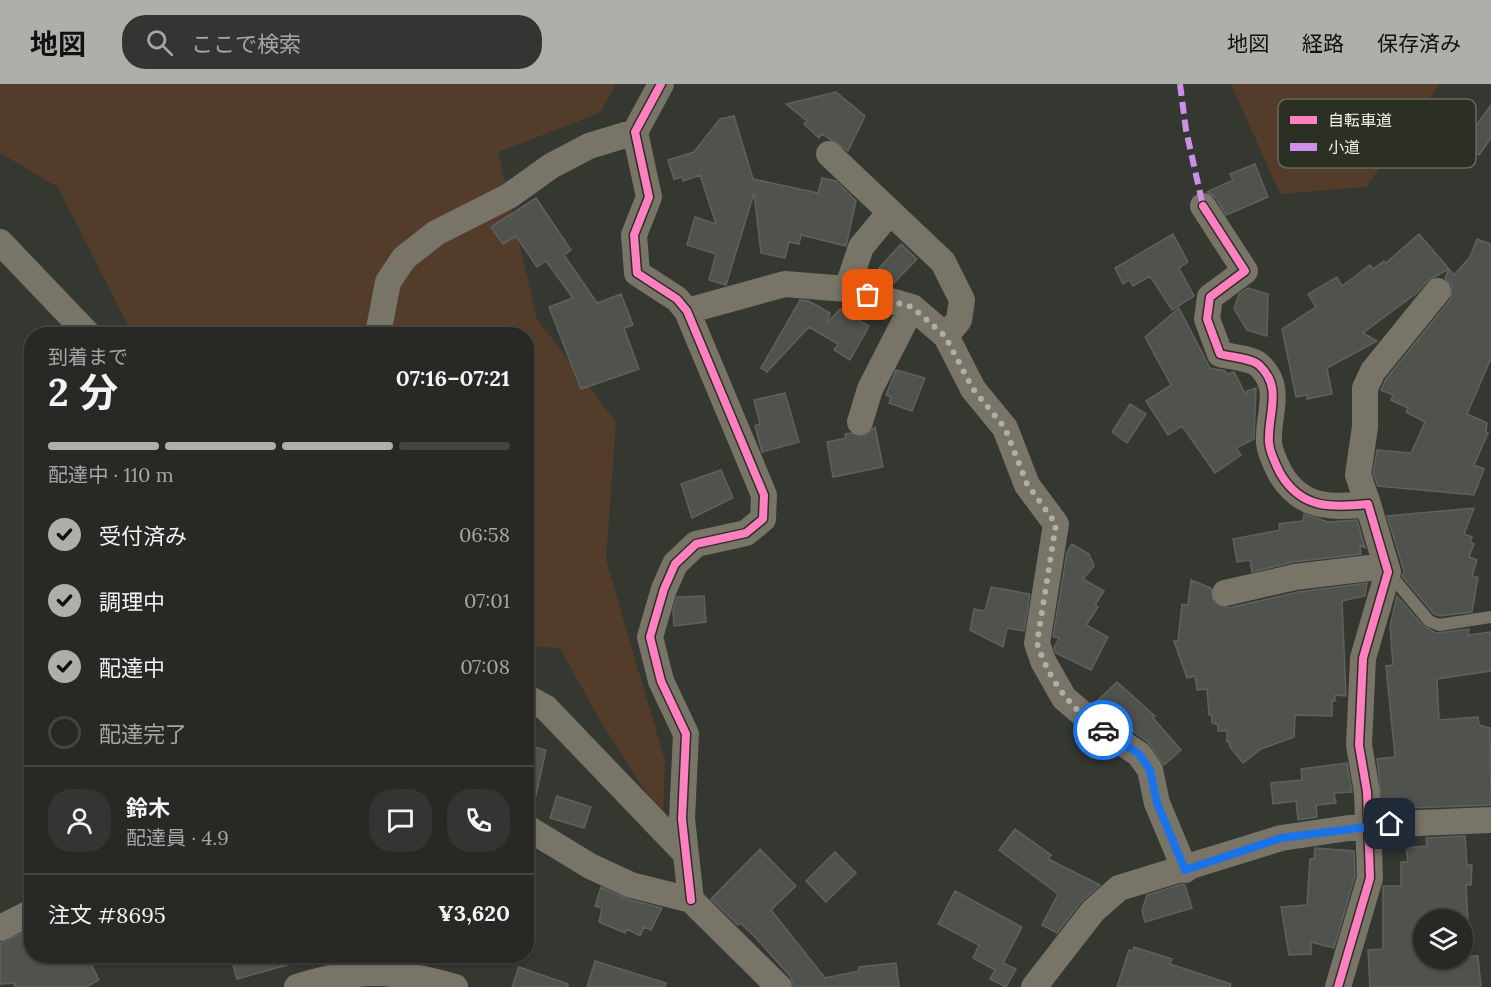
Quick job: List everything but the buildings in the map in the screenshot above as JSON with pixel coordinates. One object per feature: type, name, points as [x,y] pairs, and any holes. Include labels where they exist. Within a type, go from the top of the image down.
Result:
[{"type":"street","points":[[661,84],[635,132],[649,197],[634,235],[637,273],[677,299],[687,311],[764,495],[763,519],[746,533],[696,544],[675,564],[663,589],[650,637],[661,681],[686,734],[682,819],[691,900]]},
{"type":"street","points":[[379,327],[388,282],[404,258],[436,233],[509,196],[551,166],[589,146],[635,132]]},
{"type":"street","points":[[829,154],[942,262],[962,300],[959,320],[945,336]]},
{"type":"street","points":[[1203,206],[1245,271],[1210,297],[1207,319],[1220,354],[1257,363],[1269,377],[1274,392],[1269,444],[1277,467],[1290,489],[1314,503],[1338,507],[1368,504]]},
{"type":"street","points":[[847,290],[861,247],[890,212]]},
{"type":"street","points":[[0,242],[81,327]]},
{"type":"street","points":[[687,311],[785,284],[847,290],[912,307],[945,336],[973,389],[1005,428],[1027,484],[1056,524],[1037,643],[1043,661],[1064,698],[1098,727],[1139,754],[1150,770],[1157,803],[1185,870]]},
{"type":"street","points":[[1338,987],[1370,878],[1370,825],[1359,745],[1363,658],[1387,569],[1358,475],[1365,427],[1365,388],[1373,371],[1438,291]]},
{"type":"street","points":[[860,422],[870,389],[912,307]]},
{"type":"street","points":[[1225,593],[1295,577],[1387,569]]},
{"type":"street","points":[[534,701],[546,708],[686,854]]},
{"type":"street","points":[[1034,987],[1093,911],[1119,888],[1185,870],[1281,838],[1370,825],[1491,820]]},
{"type":"street","points":[[534,832],[590,866],[631,885],[691,900],[779,987]]},
{"type":"street","points":[[0,928],[24,916]]},
{"type":"street","points":[[297,987],[322,979],[376,972],[396,972],[455,987]]},
{"type":"lane","points":[[1387,569],[1429,621],[1439,625],[1491,617]]},
{"type":"shaded area","points":[[0,84],[616,84],[600,113],[498,152],[537,319],[616,422],[606,560],[665,761],[663,819],[598,717],[560,648],[534,646],[534,327],[129,327],[58,187],[0,153]]},
{"type":"shaded area","points":[[1231,84],[1440,84],[1429,99],[1278,99],[1278,168],[1380,168],[1366,187],[1280,194]]},
{"type":"marked path","points":[[1180,84],[1186,130],[1203,206]]},
{"type":"cycle path","points":[[661,84],[635,132],[649,197],[634,235],[637,273],[677,299],[687,311],[764,495],[763,519],[746,533],[696,544],[675,564],[664,589],[650,637],[661,681],[686,734],[682,819],[691,900]]},
{"type":"cycle path","points":[[1203,206],[1245,271],[1210,297],[1207,319],[1220,354],[1246,359],[1259,365],[1267,374],[1273,392],[1269,443],[1280,473],[1288,485],[1307,500],[1342,506],[1368,504],[1388,572],[1363,658],[1359,745],[1367,792],[1370,878],[1338,987]]},
{"type":"way so far","points":[[868,295],[912,307],[945,336],[973,389],[1005,428],[1027,484],[1056,524],[1037,643],[1043,661],[1064,698],[1103,730]]},
{"type":"route","points":[[1103,730],[1139,754],[1150,770],[1157,803],[1185,870],[1281,838],[1390,824]]}]
